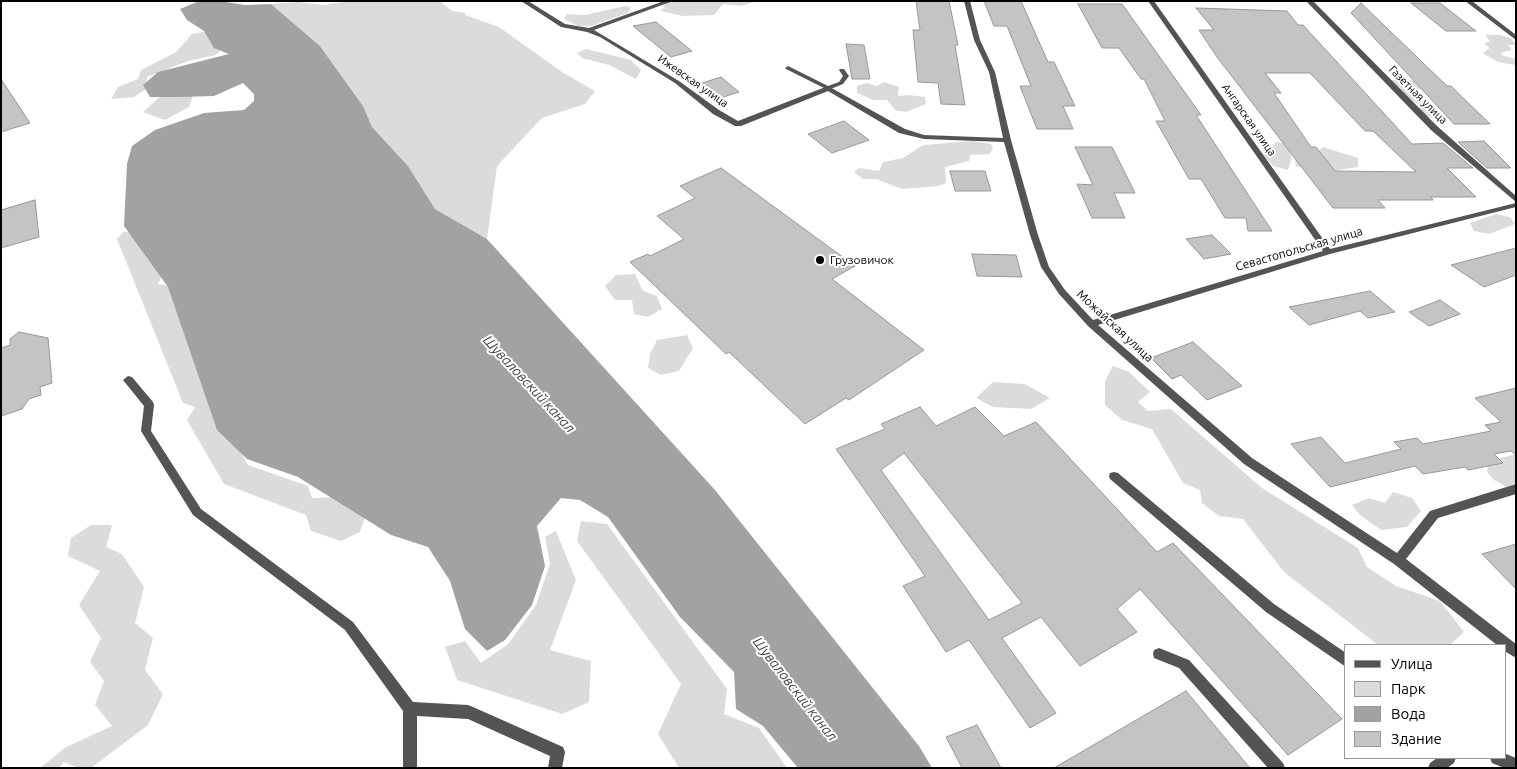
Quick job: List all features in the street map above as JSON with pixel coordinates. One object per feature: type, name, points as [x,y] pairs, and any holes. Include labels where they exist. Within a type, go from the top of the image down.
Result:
[{"type":"street","points":[[524,1],[563,26],[589,30],[670,1]]},
{"type":"street","name":"Можайская улица","points":[[967,1],[974,32],[992,72],[1008,140],[1045,267],[1062,292],[1091,324],[1248,461],[1398,560],[1506,644]]},
{"type":"street","name":"Ангарская улица","points":[[1151,1],[1328,252]]},
{"type":"street","name":"Газетная улица","points":[[1309,1],[1434,128],[1516,200]]},
{"type":"street","points":[[1468,1],[1516,38]]},
{"type":"street","name":"Ижевская улица","points":[[589,30],[677,82],[716,112],[738,124],[828,88]]},
{"type":"street","points":[[788,68],[828,88],[902,131],[924,137],[1008,140]]},
{"type":"street","points":[[828,88],[841,82],[846,76],[842,70]]},
{"type":"street","name":"Севастопольская улица","points":[[1091,324],[1328,252],[1516,205]]},
{"type":"street","points":[[128,380],[149,405],[146,431],[197,512],[348,626],[410,710],[410,768]]},
{"type":"street","points":[[1114,476],[1270,608],[1344,661]]},
{"type":"street","points":[[1398,560],[1434,514],[1516,489]]},
{"type":"street","points":[[1159,654],[1184,664],[1278,768]]},
{"type":"street","points":[[410,710],[468,712],[558,752],[555,768]]},
{"type":"street","points":[[1436,768],[1448,759]]},
{"type":"street","points":[[1499,759],[1516,765]]},
{"type":"green space","points":[[349,1],[440,1],[452,11],[465,13],[465,15],[499,27],[562,72],[595,91],[585,104],[542,118],[497,166],[487,239],[435,209],[408,166],[372,127],[363,106],[320,46],[271,4],[298,2],[323,5]]},
{"type":"green space","points":[[656,1],[753,2],[742,6],[723,4],[714,15],[683,16],[661,11],[665,5]]},
{"type":"green space","points":[[625,6],[631,7],[628,13],[591,26],[578,26],[564,19],[567,14],[585,15]]},
{"type":"green space","points":[[209,31],[224,47],[216,55],[188,61],[147,77],[146,89],[134,97],[111,99],[118,87],[138,79],[141,70],[176,52],[192,34]]},
{"type":"green space","points":[[1485,35],[1500,35],[1511,38],[1516,45],[1508,45],[1512,50],[1503,52],[1501,55],[1516,59],[1516,65],[1498,62],[1483,53],[1490,48],[1484,44],[1490,41]]},
{"type":"green space","points":[[586,49],[631,60],[641,70],[636,79],[609,65],[582,58],[577,53]]},
{"type":"green space","points":[[1405,79],[1425,83],[1427,87],[1417,90],[1427,100],[1427,105],[1441,115],[1437,119],[1426,116],[1418,110],[1420,105],[1405,96],[1400,88],[1393,84],[1392,80]]},
{"type":"green space","points":[[884,82],[899,87],[898,96],[925,97],[926,104],[906,112],[895,110],[887,100],[873,100],[857,93],[857,86],[867,83],[877,86]]},
{"type":"green space","points":[[163,94],[193,95],[189,107],[165,120],[143,112]]},
{"type":"green space","points":[[972,141],[991,144],[993,149],[990,154],[970,155],[969,161],[945,167],[946,183],[938,186],[902,189],[876,179],[863,179],[854,172],[859,168],[879,171],[883,162],[903,158],[923,145]]},
{"type":"green space","points":[[1276,142],[1287,144],[1292,158],[1288,170],[1273,166],[1262,154],[1272,149]]},
{"type":"green space","points":[[1323,147],[1358,158],[1358,167],[1333,171],[1306,169],[1296,166],[1295,160],[1311,159]]},
{"type":"green space","points":[[1496,214],[1510,217],[1515,224],[1489,234],[1474,231],[1470,223]]},
{"type":"green space","points":[[123,232],[132,232],[165,269],[158,284],[178,287],[212,403],[248,465],[308,486],[312,498],[339,497],[368,508],[360,532],[341,541],[311,531],[306,515],[224,484],[187,420],[195,407],[183,403],[117,239]]},
{"type":"green space","points":[[635,274],[643,291],[657,296],[662,309],[648,317],[634,314],[632,300],[615,300],[605,286],[616,275]]},
{"type":"green space","points":[[687,335],[693,348],[679,371],[661,375],[648,368],[650,354],[657,340]]},
{"type":"green space","points":[[1113,366],[1129,372],[1150,392],[1138,402],[1148,411],[1171,409],[1262,488],[1358,548],[1367,567],[1396,586],[1440,601],[1464,632],[1451,644],[1377,644],[1284,572],[1243,519],[1219,516],[1202,503],[1200,490],[1183,483],[1152,429],[1122,420],[1105,405],[1105,381]]},
{"type":"green space","points":[[993,382],[1025,384],[1050,398],[1031,409],[993,407],[976,398]]},
{"type":"green space","points":[[1516,454],[1516,483],[1507,487],[1494,480],[1487,472],[1489,461]]},
{"type":"green space","points":[[1393,492],[1412,498],[1421,511],[1407,527],[1381,530],[1360,515],[1352,505],[1369,498],[1385,503]]},
{"type":"green space","points":[[581,521],[607,524],[727,689],[724,714],[759,728],[787,768],[679,768],[658,734],[681,684],[577,541]]},
{"type":"green space","points":[[91,525],[112,525],[106,547],[122,554],[144,587],[135,623],[153,638],[145,670],[163,694],[148,725],[91,768],[78,768],[64,762],[59,768],[40,768],[66,747],[112,726],[95,705],[104,681],[90,662],[101,638],[79,605],[100,571],[68,556],[71,538]]},
{"type":"green space","points":[[556,531],[576,580],[550,650],[591,661],[589,702],[562,714],[457,680],[445,647],[465,641],[481,663],[508,644],[536,605],[550,564],[545,537]]},
{"type":"water","name":"Шуваловский канал","points":[[197,2],[226,2],[245,5],[271,4],[320,46],[363,106],[372,127],[408,166],[435,209],[487,239],[715,490],[919,746],[932,768],[798,768],[763,726],[736,709],[734,672],[680,617],[608,517],[580,500],[561,498],[537,526],[545,566],[532,605],[505,640],[487,651],[465,629],[450,581],[428,547],[391,535],[298,477],[247,459],[217,430],[168,287],[124,226],[127,164],[132,146],[155,130],[204,113],[244,110],[254,101],[254,94],[243,83],[214,96],[181,97],[150,97],[143,85],[158,72],[229,54],[214,48],[204,31],[187,20],[180,9]]},
{"type":"building","points":[[916,1],[949,1],[958,45],[955,45],[965,105],[941,104],[938,83],[918,82],[913,30],[920,30]]},
{"type":"building","points":[[984,1],[1021,1],[1048,62],[1054,62],[1075,106],[1063,106],[1073,129],[1037,129],[1020,86],[1031,86],[1007,26],[994,26]]},
{"type":"building","points":[[1361,3],[1447,86],[1451,86],[1490,124],[1454,124],[1351,13]]},
{"type":"building","points":[[1411,3],[1440,3],[1476,31],[1446,31]]},
{"type":"building","points":[[1078,4],[1122,4],[1201,115],[1196,115],[1272,231],[1248,231],[1246,218],[1225,218],[1201,179],[1189,179],[1156,121],[1165,121],[1144,79],[1141,79],[1119,48],[1102,48]]},
{"type":"building","points":[[1196,8],[1287,11],[1298,25],[1303,25],[1412,144],[1443,143],[1473,168],[1447,168],[1476,197],[1431,197],[1433,200],[1378,200],[1385,208],[1333,208],[1217,57],[1199,30],[1214,30]],"holes":[[[1265,73],[1310,73],[1365,131],[1373,131],[1416,172],[1335,171],[1316,147],[1311,147],[1274,93],[1281,93]]]},
{"type":"building","points":[[656,22],[692,51],[671,57],[633,26]]},
{"type":"building","points":[[846,44],[864,45],[870,79],[852,79]]},
{"type":"building","points":[[721,77],[739,92],[717,99],[699,84]]},
{"type":"building","points":[[1,79],[30,123],[1,132]]},
{"type":"building","points":[[844,121],[869,140],[832,153],[808,134]]},
{"type":"building","points":[[1484,141],[1511,168],[1487,168],[1458,142]]},
{"type":"building","points":[[1075,147],[1112,147],[1135,193],[1114,193],[1125,218],[1092,218],[1077,184],[1093,185]]},
{"type":"building","points":[[721,168],[855,266],[832,279],[924,350],[849,400],[846,398],[805,424],[729,352],[726,354],[630,262],[648,254],[650,256],[684,239],[657,216],[695,198],[680,186]]},
{"type":"building","points":[[950,171],[985,171],[991,191],[955,191]]},
{"type":"building","points":[[35,200],[39,237],[1,248],[1,210]]},
{"type":"building","points":[[1212,235],[1231,254],[1204,259],[1186,239]]},
{"type":"building","points":[[1516,248],[1516,275],[1484,287],[1451,265]]},
{"type":"building","points":[[972,254],[1016,255],[1022,277],[977,276]]},
{"type":"building","points":[[1370,291],[1395,312],[1368,318],[1360,311],[1309,325],[1289,307]]},
{"type":"building","points":[[1440,300],[1460,314],[1429,326],[1409,312]]},
{"type":"building","points":[[19,332],[48,338],[52,383],[40,387],[41,395],[29,399],[22,409],[1,416],[1,348],[10,345],[10,339]]},
{"type":"building","points":[[1193,342],[1242,386],[1207,400],[1181,375],[1172,379],[1151,358]]},
{"type":"building","points":[[1516,388],[1516,455],[1511,451],[1494,454],[1503,463],[1468,470],[1465,467],[1423,474],[1415,466],[1330,487],[1291,444],[1321,437],[1345,463],[1401,449],[1394,442],[1417,438],[1423,444],[1491,431],[1485,425],[1501,422],[1475,398]]},
{"type":"building","points":[[920,407],[936,426],[975,407],[1004,436],[1036,422],[1157,552],[1173,543],[1342,719],[1288,755],[1140,589],[1117,609],[1137,632],[1080,666],[1041,617],[1002,638],[1056,713],[1030,728],[969,640],[946,652],[903,586],[925,576],[836,449],[885,429],[881,424]],"holes":[[[904,453],[1022,603],[989,620],[881,470]]]},
{"type":"building","points":[[1516,544],[1516,589],[1482,554]]},
{"type":"building","points":[[1186,691],[1250,768],[1054,768]]},
{"type":"building","points":[[977,725],[1001,768],[962,768],[946,737]]},
{"type":"place","name":"Грузовичок","points":[[820,260]]}]
